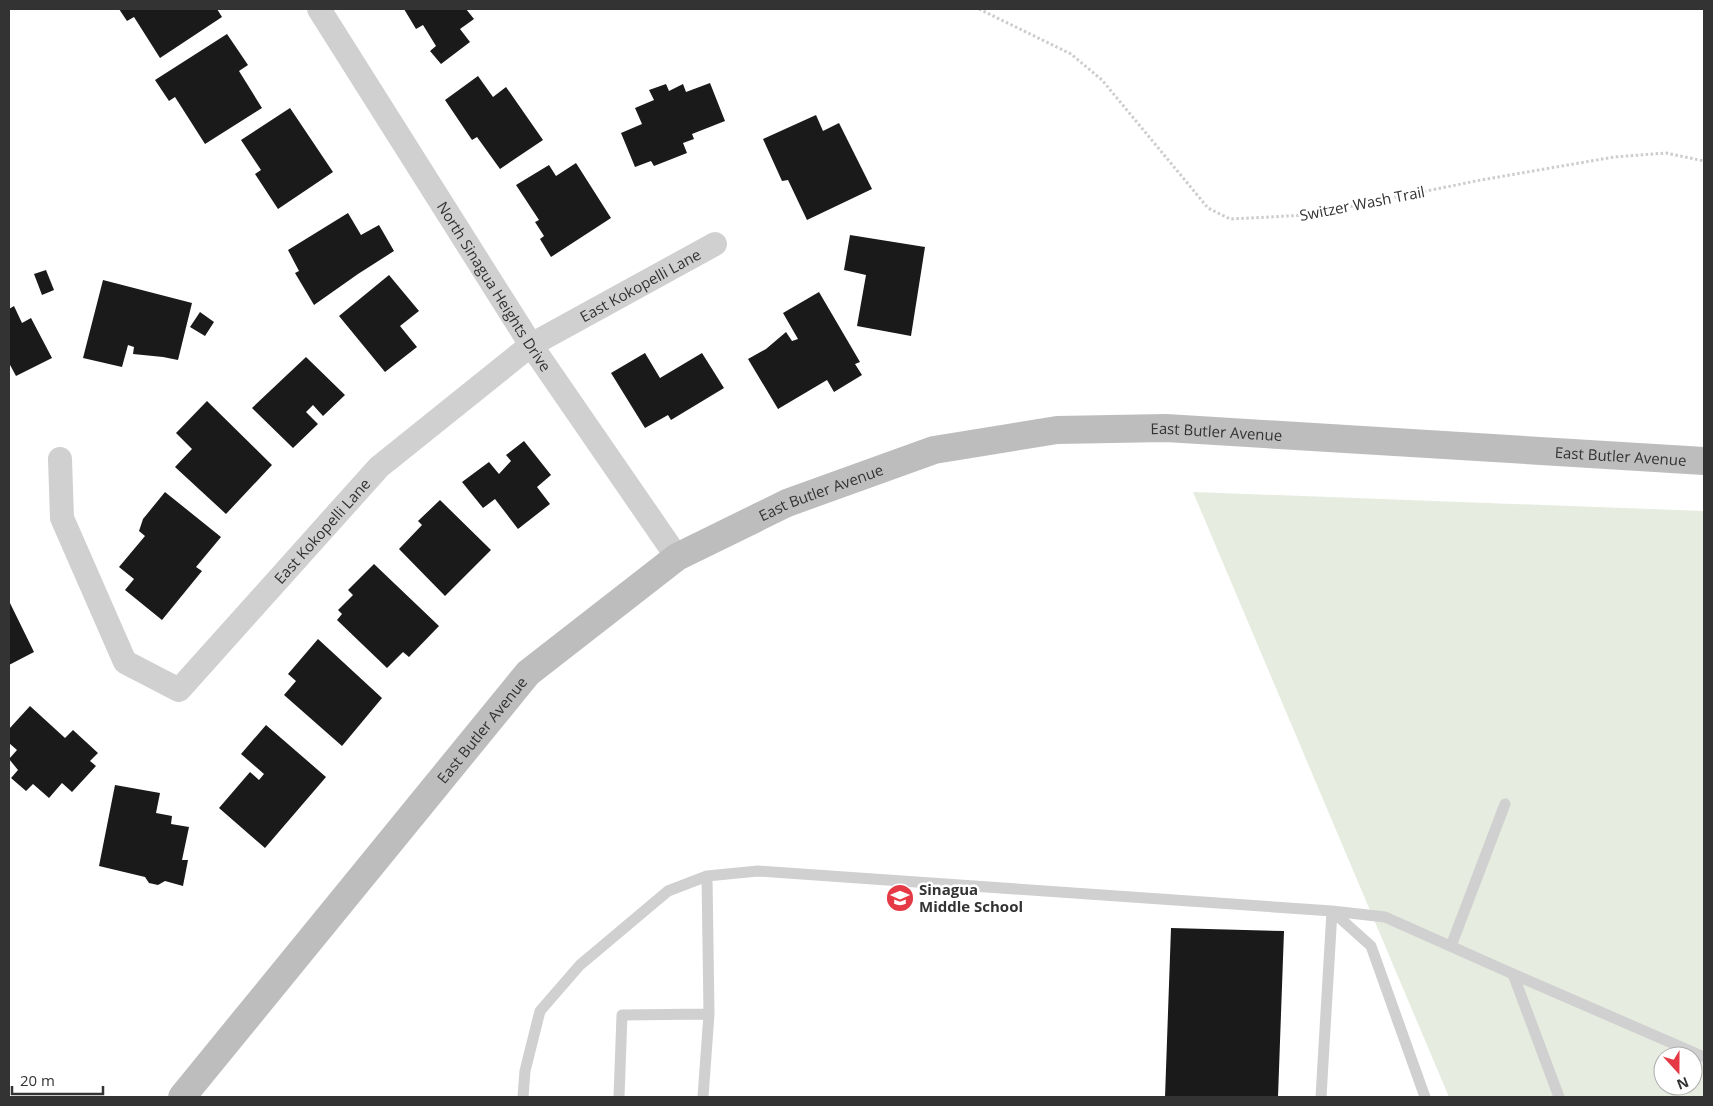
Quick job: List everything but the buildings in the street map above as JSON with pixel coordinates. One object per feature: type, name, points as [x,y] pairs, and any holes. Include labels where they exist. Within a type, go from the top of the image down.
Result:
[{"type":"street","name":"North Sinagua Heights Drive","points":[[319,9],[531,345],[677,557]]},
{"type":"street","name":"East Kokopelli Lane","points":[[60,459],[62,518],[125,662],[179,690],[379,467],[531,345],[715,244]]},
{"type":"street","name":"East Butler Avenue","points":[[182,1097],[528,673],[677,557],[787,502],[934,450],[1057,430],[1166,428],[1704,461]]},
{"type":"lane","points":[[1451,946],[1505,804]]},
{"type":"lane","points":[[523,1097],[525,1071],[540,1011],[580,965],[668,891],[708,876],[758,871],[1332,911],[1385,917],[1704,1057]]},
{"type":"lane","points":[[703,1097],[709,1014],[708,876]]},
{"type":"lane","points":[[1320,1097],[1332,911]]},
{"type":"lane","points":[[1332,911],[1371,946],[1425,1097]]},
{"type":"lane","points":[[1513,974],[1559,1097]]},
{"type":"lane","points":[[619,1097],[622,1015],[709,1014]]},
{"type":"path","name":"Switzer Wash Trail","points":[[979,9],[1071,54],[1102,80],[1208,208],[1230,219],[1308,215],[1481,180],[1614,157],[1666,153],[1704,161]]},
{"type":"shaded area","points":[[1193,492],[1704,511],[1704,1097],[1449,1097]]},
{"type":"place","name":"Sinagua Middle School","points":[[900,898]]}]
